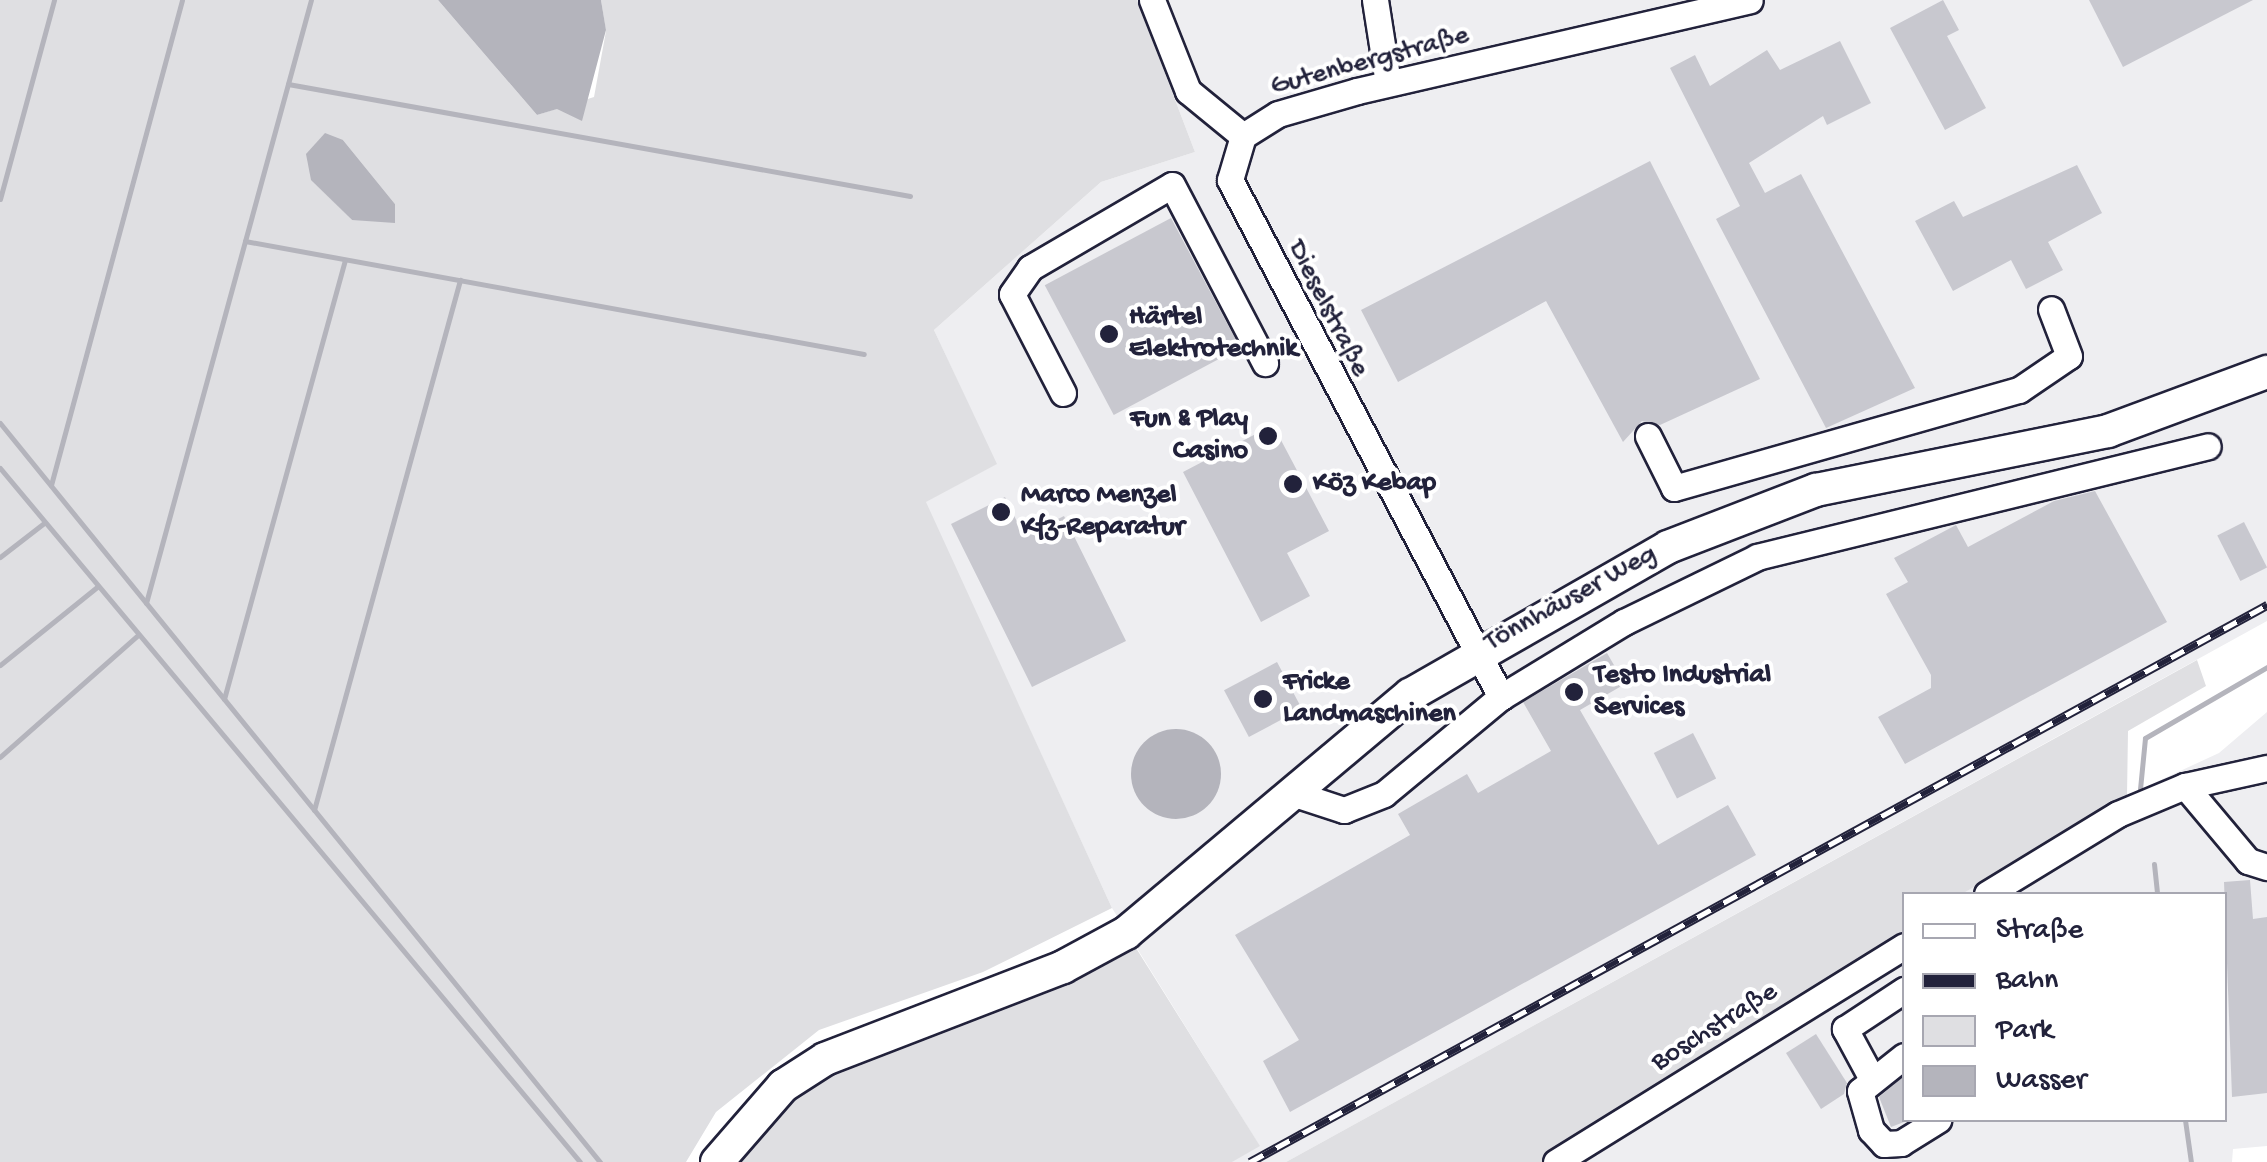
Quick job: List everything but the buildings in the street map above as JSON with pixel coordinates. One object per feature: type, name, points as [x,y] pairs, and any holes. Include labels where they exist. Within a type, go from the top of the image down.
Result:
[{"type":"main road","name":"Tönnhäuser Weg","points":[[717,1162],[783,1086],[825,1059],[1064,967],[1126,933],[1289,792],[1474,653],[1750,510],[2108,431],[2267,372]]},
{"type":"street","points":[[1152,0],[1188,92],[1243,136]]},
{"type":"street","points":[[1376,0],[1388,84]]},
{"type":"street","name":"Gutenbergstraße","points":[[1243,136],[1278,114],[1388,84],[1718,4],[1750,0]]},
{"type":"street","name":"Dieselstraße","points":[[1243,136],[1230,180],[1474,653],[1501,697]]},
{"type":"street","points":[[1063,393],[1012,294],[1030,268],[1172,184],[1265,363]]},
{"type":"street","points":[[1648,436],[1674,488],[2019,390],[2069,356],[2051,309]]},
{"type":"street","points":[[1289,792],[1344,810],[1384,794],[1501,697],[1624,622],[1757,557],[2208,446]]},
{"type":"street","points":[[1995,892],[2118,814],[2185,786],[2267,768]]},
{"type":"street","points":[[2185,786],[2248,861],[2267,867]]},
{"type":"street","name":"Boschstraße","points":[[1556,1162],[1901,957]]},
{"type":"street","points":[[1871,1077],[1845,1029],[1902,991]]},
{"type":"street","points":[[1902,1057],[1871,1077],[1858,1106],[1884,1144],[1934,1122]]},
{"type":"shaded area","points":[[1137,0],[2267,0],[2267,621],[1286,1162],[1231,1162],[1259,1145],[1112,908],[925,502],[996,464],[934,330],[1101,182],[1195,152]]},
{"type":"shaded area","points":[[2267,712],[2267,1146],[2233,1149],[2232,1162],[1544,1162],[1902,932],[1902,1122],[2227,1122],[2227,892],[1965,892],[2087,814],[2219,753]]},
{"type":"green space","points":[[0,0],[438,0],[537,115],[594,97],[606,31],[601,0],[1137,0],[1195,152],[1101,182],[934,330],[997,464],[926,502],[1112,908],[983,972],[819,1030],[716,1112],[686,1162],[0,1162]],"holes":[[[343,140],[395,204],[352,220],[311,179]]]},
{"type":"green space","points":[[2197,660],[2206,686],[2128,731],[2127,796],[1965,892],[1902,892],[1902,932],[1544,1162],[1286,1162]]},
{"type":"green space","points":[[1131,940],[1260,1146],[1232,1162],[727,1162],[754,1126],[830,1067]]},
{"type":"water","points":[[438,0],[601,0],[606,30],[582,121],[557,109],[537,115]]},
{"type":"water","points":[[325,133],[343,140],[395,204],[395,223],[352,220],[311,180],[306,154]]},
{"type":"water","points":[[1176,729],[1193,732],[1208,742],[1218,757],[1218,791],[1208,806],[1193,816],[1176,819],[1159,816],[1144,806],[1134,791],[1131,774],[1134,757],[1144,742],[1159,732]]},
{"type":"waterway","points":[[0,199],[54,0]]},
{"type":"waterway","points":[[51,485],[182,0]]},
{"type":"waterway","points":[[146,603],[311,0]]},
{"type":"waterway","points":[[288,84],[910,196]]},
{"type":"waterway","points":[[245,241],[864,354]]},
{"type":"waterway","points":[[224,699],[345,260]]},
{"type":"waterway","points":[[314,810],[460,280]]},
{"type":"waterway","points":[[0,423],[600,1162]]},
{"type":"waterway","points":[[0,468],[580,1162]]},
{"type":"waterway","points":[[0,557],[44,523]]},
{"type":"waterway","points":[[0,665],[97,587]]},
{"type":"waterway","points":[[0,757],[138,635]]},
{"type":"waterway","points":[[2140,789],[2145,738],[2267,667]]},
{"type":"waterway","points":[[2154,864],[2157,892]]},
{"type":"waterway","points":[[2185,1122],[2191,1162]]},
{"type":"railway","points":[[1250,1162],[2267,605]]},
{"type":"place","name":"Härtel Elektrotechnik","points":[[1109,334]]},
{"type":"place","name":"Fun & Play Casino","points":[[1268,436]]},
{"type":"place","name":"Köz Kebap","points":[[1293,484]]},
{"type":"place","name":"Marco Menzel Kfz-Reparatur","points":[[1001,512]]},
{"type":"place","name":"Testo Industrial Services","points":[[1574,692]]},
{"type":"place","name":"Fricke Landmaschinen","points":[[1263,699]]}]
